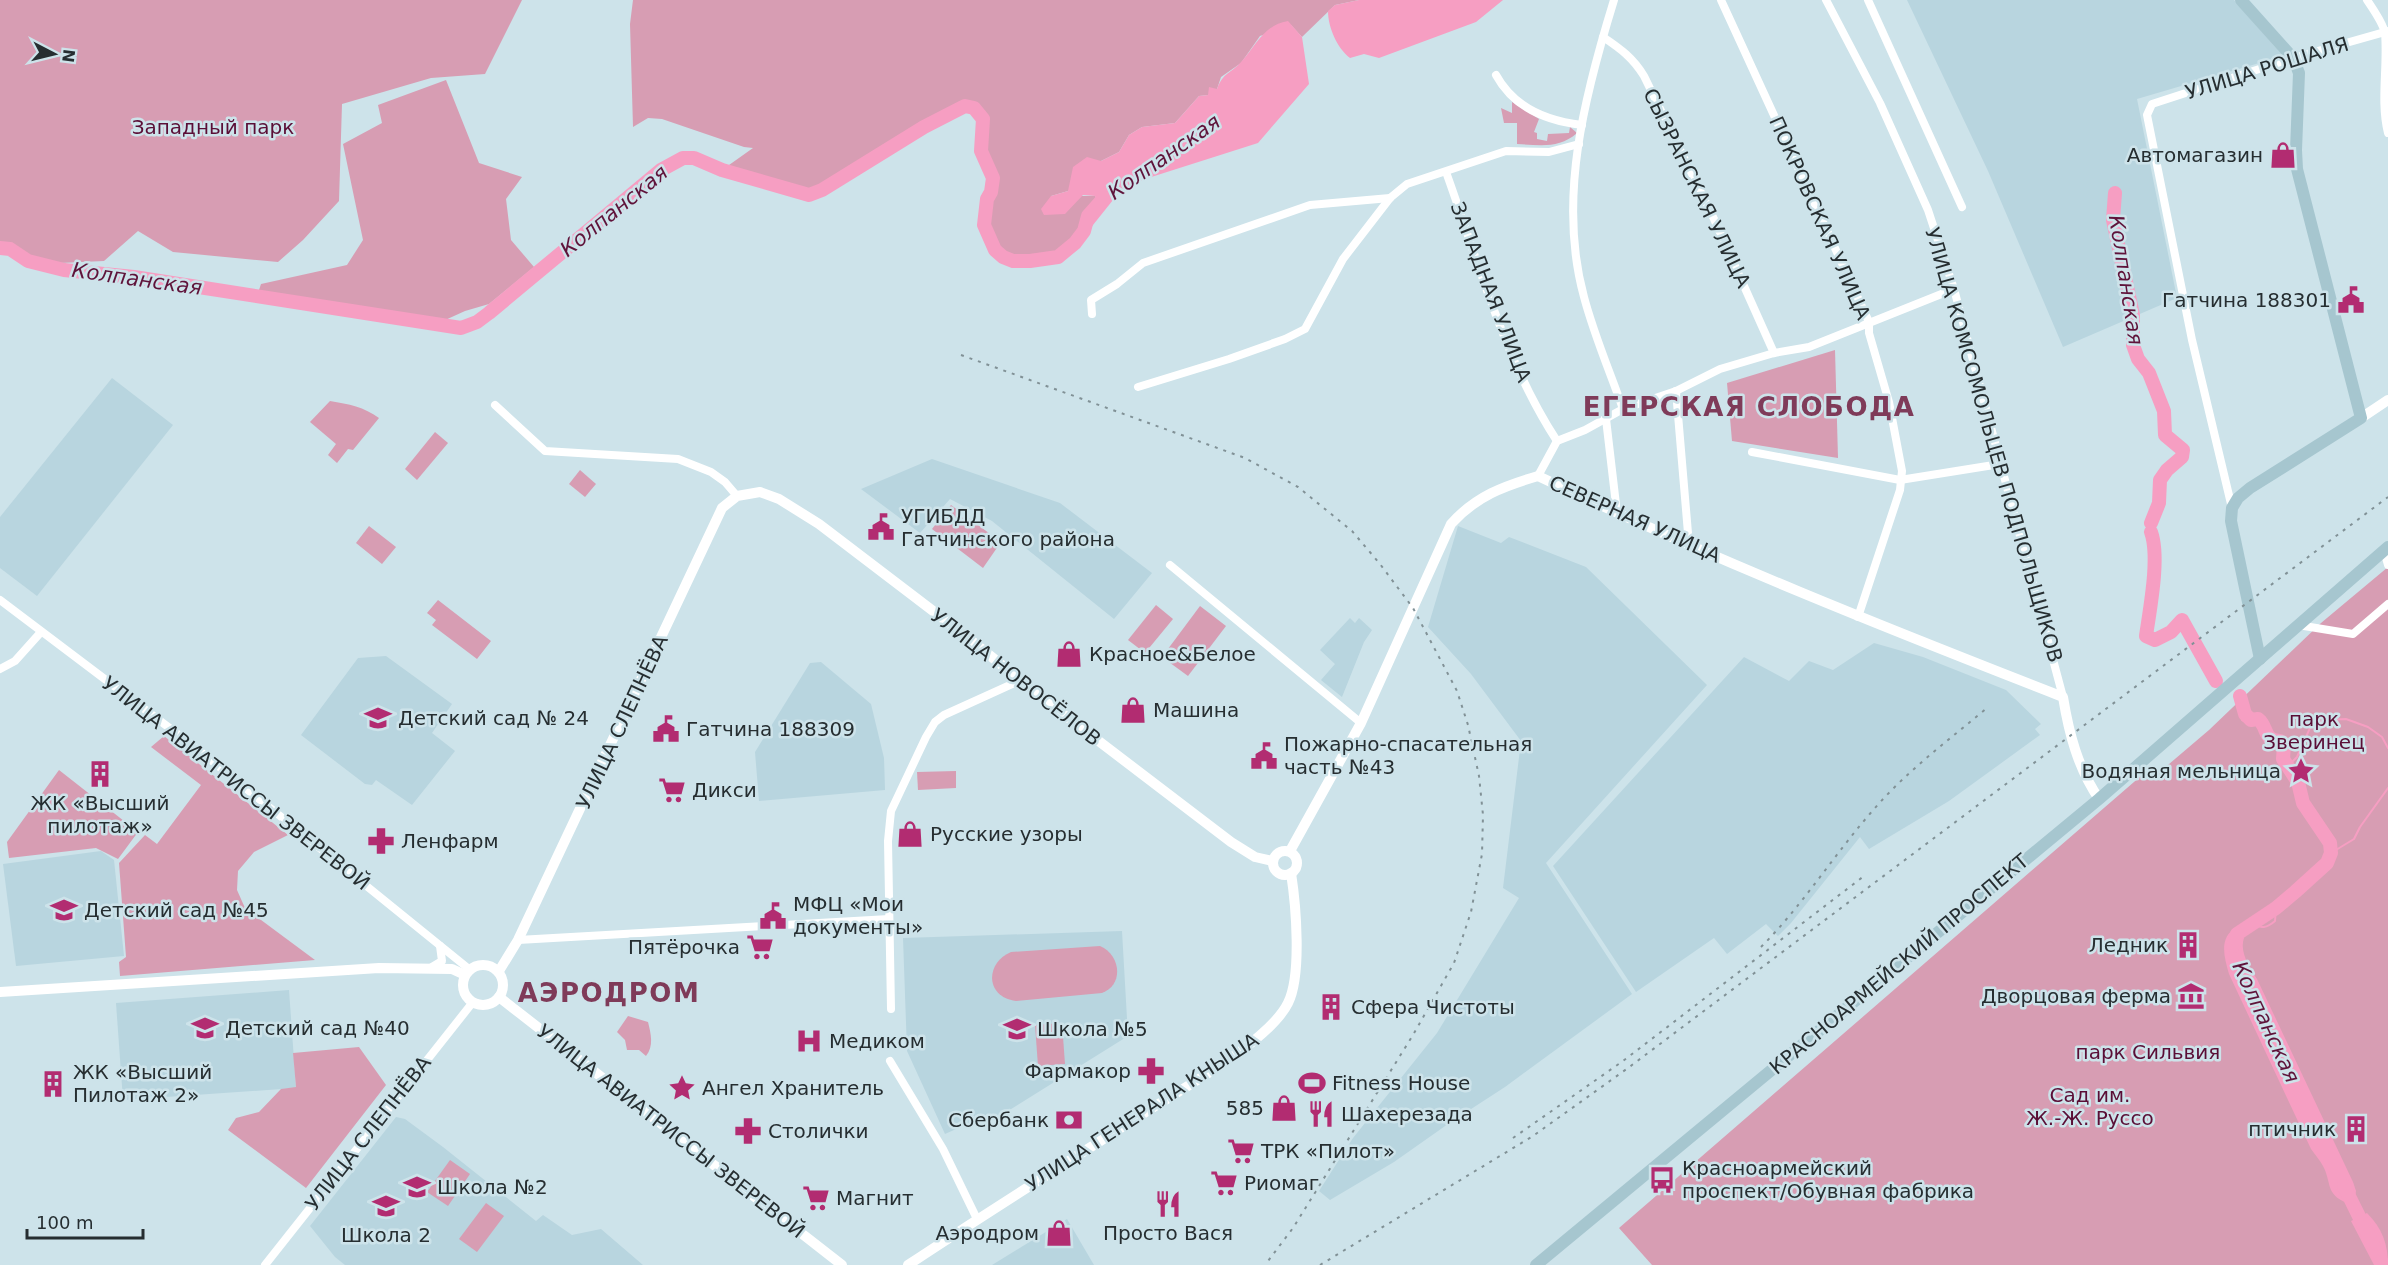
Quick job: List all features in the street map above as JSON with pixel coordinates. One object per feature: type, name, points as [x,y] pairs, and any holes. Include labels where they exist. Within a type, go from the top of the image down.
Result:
[{"type":"main road","points":[[2241,0],[2293,58],[2299,73],[2297,169],[2361,418],[2233,499],[2233,532],[2260,659]]},
{"type":"main road","name":"КРАСНОАРМЕЙСКИЙ ПРОСПЕКТ","points":[[1536,1265],[2099,799],[2386,549]]},
{"type":"street","points":[[1614,0],[1582,125],[1573,211],[1576,254],[1584,296],[1623,409]]},
{"type":"street","name":"ПОКРОВСКАЯ УЛИЦА","points":[[1721,0],[1869,322],[1869,333],[1889,402],[1902,471],[1900,490],[1858,617]]},
{"type":"street","name":"УЛИЦА КОМСОМОЛЬЦЕВ ПОДПОЛЬЩИКОВ","points":[[1826,0],[1880,103],[1928,210],[1954,289],[2062,698]]},
{"type":"street","points":[[1868,0],[1962,207]]},
{"type":"street","points":[[2367,0],[2386,31],[2388,134]]},
{"type":"street","name":"УЛИЦА РОШАЛЯ","points":[[2233,499],[2190,329],[2147,115],[2148,110],[2152,104],[2293,58],[2386,31]]},
{"type":"street","name":"СЫЗРАНСКАЯ УЛИЦА","points":[[1603,37],[1624,51],[1644,76],[1714,219],[1774,353]]},
{"type":"street","points":[[1496,75],[1502,86],[1521,105],[1543,117],[1582,125]]},
{"type":"street","points":[[1138,387],[1229,359],[1285,339],[1305,329],[1343,259],[1390,198],[1407,184],[1506,151],[1549,152],[1579,144]]},
{"type":"street","name":"ЗАПАДНАЯ УЛИЦА","points":[[1446,172],[1511,356],[1539,413],[1557,441]]},
{"type":"street","points":[[1092,314],[1091,300],[1117,284],[1143,263],[1310,205],[1390,198]]},
{"type":"street","points":[[1538,476],[1557,441],[1623,409],[1676,391],[1720,369],[1774,353],[1809,347],[1954,289]]},
{"type":"street","points":[[1676,391],[1689,545]]},
{"type":"street","points":[[2361,418],[2388,400]]},
{"type":"street","points":[[495,405],[545,451],[678,459],[711,472],[737,496]]},
{"type":"street","points":[[1605,419],[1617,513]]},
{"type":"street","points":[[1752,452],[1900,480],[2000,464]]},
{"type":"street","name":"СЕВЕРНАЯ УЛИЦА","points":[[1290,851],[1362,723],[1451,524],[1462,511],[1487,493],[1538,476],[1689,545],[1858,617],[2062,698]]},
{"type":"street","name":"УЛИЦА НОВОСЁЛОВ","points":[[737,496],[760,492],[779,499],[841,539],[1231,842],[1255,857],[1272,861]]},
{"type":"street","name":"УЛИЦА СЛЕПНЁВА","points":[[499,972],[518,940],[722,508],[737,496]]},
{"type":"street","points":[[2386,549],[2388,565]]},
{"type":"street","points":[[1170,565],[1362,723]]},
{"type":"street","name":"УЛИЦА АВИАТРИССЫ ЗВЕРЕВОЙ","points":[[0,600],[196,748],[440,945],[467,972]]},
{"type":"street","points":[[2298,625],[2353,634],[2388,604]]},
{"type":"street","points":[[0,669],[15,661],[41,632]]},
{"type":"street","points":[[891,1009],[888,842],[891,811],[935,722],[944,715],[1021,680]]},
{"type":"street","points":[[2062,698],[2069,735],[2084,775],[2099,799]]},
{"type":"street","points":[[1290,851],[1297,862],[1291,873],[1278,873],[1272,861],[1277,853],[1290,851]]},
{"type":"street","name":"УЛИЦА ГЕНЕРАЛА КНЫША","points":[[908,1265],[1179,1091],[1249,1045],[1268,1029],[1287,1005],[1295,980],[1295,923],[1291,873]]},
{"type":"street","points":[[518,940],[890,919]]},
{"type":"street","points":[[432,968],[442,961],[440,945]]},
{"type":"street","points":[[479,964],[490,965],[499,972],[503,980],[503,989],[500,997],[492,1003],[482,1005],[473,1002],[465,995],[463,985],[467,972],[479,964]]},
{"type":"street","points":[[0,992],[379,968],[432,968],[467,972]]},
{"type":"street","name":"УЛИЦА АВИАТРИССЫ ЗВЕРЕВОЙ","points":[[500,997],[842,1265]]},
{"type":"street","name":"УЛИЦА СЛЕПНЁВА","points":[[265,1265],[473,1002]]},
{"type":"street","points":[[890,1060],[943,1149],[977,1219]]},
{"type":"shaded area","points":[[1907,0],[2234,0],[2283,56],[2137,99],[2177,298],[2063,347],[1988,171]]},
{"type":"shaded area","points":[[112,378],[173,425],[37,596],[0,568],[0,517]]},
{"type":"shaded area","points":[[932,459],[1060,503],[1152,573],[1114,619],[992,521],[950,499],[920,533],[861,489]]},
{"type":"shaded area","points":[[1458,526],[1501,543],[1509,537],[1586,567],[1707,685],[1546,863],[1632,994],[1505,1087],[1394,1162],[1330,1200],[1319,1191],[1353,1138],[1437,1033],[1519,898],[1503,888],[1521,741],[1471,674],[1428,627]]},
{"type":"shaded area","points":[[1350,618],[1355,623],[1359,618],[1372,630],[1364,642],[1342,697],[1321,680],[1335,664],[1320,650]]},
{"type":"shaded area","points":[[1874,643],[1923,657],[2006,690],[2041,724],[2035,729],[2040,735],[1949,801],[1869,849],[1860,837],[1778,936],[1766,924],[1727,954],[1714,938],[1636,992],[1553,866],[1744,657],[1789,681],[1809,661],[1833,670]]},
{"type":"shaded area","name":"Детский сад № 24","points":[[386,656],[452,704],[432,733],[455,751],[412,805],[376,780],[372,785],[365,784],[301,735],[358,658]]},
{"type":"shaded area","points":[[821,662],[871,704],[884,758],[885,790],[759,801],[755,752],[810,663]]},
{"type":"shaded area","name":"Детский сад №45","points":[[101,851],[114,860],[124,956],[16,966],[3,864]]},
{"type":"shaded area","name":"Школа №5","points":[[1122,931],[1128,1036],[992,1121],[985,1116],[945,1134],[907,1051],[903,938]]},
{"type":"shaded area","name":"Детский сад №40","points":[[289,990],[296,1088],[123,1100],[116,1003]]},
{"type":"shaded area","name":"Школа №2","points":[[396,1117],[405,1119],[443,1147],[536,1221],[543,1215],[572,1235],[601,1229],[643,1265],[345,1265],[335,1257],[310,1226]]},
{"type":"shaded area","name":"Аэродром","points":[[1067,1219],[1094,1265],[992,1265]]},
{"type":"green space","name":"Западный парк","points":[[0,0],[522,0],[485,74],[431,78],[342,104],[339,201],[303,240],[278,262],[173,252],[138,231],[104,261],[37,264],[10,246],[0,244]]},
{"type":"green space","points":[[633,0],[1359,0],[1335,5],[1302,37],[1291,25],[1260,36],[1241,63],[1221,77],[1217,89],[1208,95],[1199,96],[1175,123],[1142,127],[1129,135],[1119,152],[1101,161],[1068,191],[1051,196],[1095,196],[1097,201],[1084,230],[1073,245],[1063,253],[1051,258],[1026,262],[1003,255],[993,246],[987,235],[984,213],[992,178],[981,152],[983,119],[973,108],[965,106],[924,127],[822,190],[809,195],[722,170],[753,148],[662,119],[648,118],[633,127],[630,24]]},
{"type":"green space","points":[[446,80],[479,163],[522,177],[506,199],[511,240],[534,267],[489,304],[443,321],[258,293],[261,284],[347,265],[363,240],[343,144],[382,123],[378,105]]},
{"type":"green space","points":[[1512,102],[1539,119],[1534,132],[1537,133],[1537,139],[1547,141],[1548,134],[1569,133],[1570,127],[1577,133],[1556,144],[1517,144],[1517,123],[1504,123],[1501,108],[1512,113]]},
{"type":"green space","points":[[1835,350],[1838,458],[1732,441],[1727,383]]},
{"type":"green space","points":[[330,401],[356,406],[379,418],[353,450],[348,449],[337,463],[328,455],[336,444],[310,422]]},
{"type":"green space","points":[[435,432],[448,443],[417,480],[405,469]]},
{"type":"green space","points":[[580,470],[596,484],[585,497],[569,484]]},
{"type":"green space","points":[[951,505],[1001,542],[983,568],[932,529]]},
{"type":"green space","points":[[369,526],[396,547],[382,564],[356,543]]},
{"type":"green space","name":"парк Сильвия","points":[[2388,567],[2388,1265],[1652,1265],[1619,1228],[2149,769],[2155,776],[2209,730],[2321,623]]},
{"type":"green space","points":[[438,600],[491,641],[477,659],[432,625],[436,620],[427,613]]},
{"type":"green space","points":[[1156,605],[1173,619],[1145,653],[1128,640]]},
{"type":"green space","points":[[1200,606],[1226,626],[1188,676],[1162,657]]},
{"type":"green space","points":[[164,736],[288,835],[254,852],[238,871],[237,890],[245,908],[315,960],[120,976],[119,962],[126,957],[119,863],[145,835],[157,844],[201,785],[151,747]]},
{"type":"green space","points":[[59,770],[138,832],[118,859],[96,848],[9,858],[7,842]]},
{"type":"green space","points":[[956,771],[956,788],[918,790],[917,772]]},
{"type":"green space","points":[[1100,946],[1112,956],[1117,970],[1114,984],[1102,993],[1016,1001],[998,993],[994,987],[992,979],[996,964],[1011,952]]},
{"type":"green space","points":[[628,1016],[648,1022],[651,1044],[646,1056],[639,1050],[627,1050],[625,1040],[617,1032]]},
{"type":"green space","points":[[1062,1023],[1065,1064],[1038,1066],[1035,1025]]},
{"type":"green space","points":[[359,1047],[386,1085],[306,1188],[228,1130],[236,1118],[259,1112],[281,1089],[296,1087],[293,1053]]},
{"type":"green space","points":[[450,1160],[470,1174],[448,1206],[427,1192]]},
{"type":"green space","points":[[486,1203],[504,1216],[477,1252],[459,1239]]},
{"type":"water","points":[[1359,0],[1503,0],[1476,22],[1379,58],[1364,54],[1350,58],[1334,37],[1328,11],[1335,5]]},
{"type":"water","points":[[1288,21],[1302,37],[1309,84],[1258,143],[1145,179],[1121,190],[1089,230],[1084,231],[1096,201],[1095,196],[1083,195],[1065,214],[1044,215],[1041,209],[1051,196],[1068,191],[1073,167],[1087,157],[1101,161],[1119,152],[1129,135],[1142,127],[1175,123],[1199,96],[1208,95],[1209,87],[1217,89],[1222,79],[1242,61],[1267,31]]},
{"type":"water","points":[[2238,926],[2244,938],[2243,949],[2246,960],[2353,1182],[2356,1191],[2355,1198],[2347,1203],[2332,1192],[2326,1172],[2311,1149],[2229,974],[2224,954],[2225,941],[2232,930]]},
{"type":"water","points":[[2367,1213],[2377,1224],[2383,1237],[2388,1265],[2374,1265],[2351,1221]]},
{"type":"waterway","name":"Колпанская","points":[[0,248],[10,249],[28,261],[64,270],[134,277],[461,328],[477,322],[489,313],[661,170],[683,158],[694,158],[722,170],[809,195],[822,190],[924,127],[965,106],[974,108],[983,119],[981,151],[993,178],[991,192],[987,199],[984,225],[995,250],[1003,257],[1013,261],[1058,257],[1075,243],[1084,231],[1088,216],[1104,198]]},
{"type":"waterway","name":"Колпанская","points":[[2115,193],[2113,220],[2133,315],[2133,345],[2138,359],[2149,373],[2164,411],[2165,435],[2183,450],[2182,457],[2167,470],[2160,480],[2159,503],[2151,523]]},
{"type":"waterway","name":"Колпанская","points":[[2151,532],[2155,555],[2146,636],[2155,640],[2171,632],[2182,620],[2216,681]]},
{"type":"waterway","name":"Колпанская","points":[[2233,946],[2237,934],[2276,908],[2295,892],[2327,863],[2331,853],[2330,843],[2303,803],[2298,782],[2283,759],[2284,745],[2280,741],[2271,739],[2258,719],[2251,720],[2245,714],[2240,696]]},
{"type":"waterway","points":[[2244,708],[2242,720],[2246,722],[2251,720]]},
{"type":"waterway","points":[[2289,765],[2297,757],[2310,728],[2324,720],[2346,719],[2368,727],[2382,737],[2388,748]]},
{"type":"waterway","points":[[2331,853],[2354,839],[2388,788]]},
{"type":"waterway","points":[[2252,924],[2261,927],[2272,923],[2275,921],[2276,908]]},
{"type":"waterway","name":"Колпанская","points":[[2344,1186],[2383,1265]]},
{"type":"railway","points":[[961,355],[1245,458],[1298,487],[1352,531],[1380,564],[1413,608],[1457,691],[1468,725],[1479,776],[1483,815],[1482,854],[1471,912],[1454,963],[1413,1035],[1293,1228],[1265,1265]]},
{"type":"railway","points":[[1320,1265],[1533,1136],[1628,1068],[2388,497]]},
{"type":"railway","points":[[1761,947],[1791,914],[1860,825],[1888,794],[1988,707]]},
{"type":"railway","points":[[1513,1138],[1623,1061],[1864,876]]},
{"type":"place","name":"Автомагазин","points":[[2283,155]]},
{"type":"place","name":"Гатчина 188301","points":[[2351,300]]},
{"type":"place","name":"УГИБДД Гатчинского района","points":[[881,527]]},
{"type":"place","name":"Красное&Белое","points":[[1069,654]]},
{"type":"place","name":"Машина","points":[[1133,710]]},
{"type":"place","name":"Детский сад № 24","points":[[378,718]]},
{"type":"place","name":"Гатчина 188309","points":[[666,729]]},
{"type":"place","name":"Пожарно-спасательная часть №43","points":[[1264,756]]},
{"type":"place","name":"Водяная мельница","points":[[2301,771]]},
{"type":"place","name":"ЖК «Высший пилотаж»","points":[[100,774]]},
{"type":"place","name":"Дикси","points":[[672,790]]},
{"type":"place","name":"Русские узоры","points":[[910,834]]},
{"type":"place","name":"Ленфарм","points":[[381,841]]},
{"type":"place","name":"Детский сад №45","points":[[64,910]]},
{"type":"place","name":"МФЦ «Мои документы»","points":[[773,916]]},
{"type":"place","name":"Ледник","points":[[2188,945]]},
{"type":"place","name":"Пятёрочка","points":[[760,947]]},
{"type":"place","name":"Дворцовая ферма","points":[[2191,996]]},
{"type":"place","name":"Сфера Чистоты","points":[[1331,1007]]},
{"type":"place","name":"Детский сад №40","points":[[205,1028]]},
{"type":"place","name":"Школа №5","points":[[1017,1029]]},
{"type":"place","name":"Медиком","points":[[809,1041]]},
{"type":"place","name":"Фармакор","points":[[1151,1071]]},
{"type":"place","name":"Fitness House","points":[[1312,1083]]},
{"type":"place","name":"ЖК «Высший Пилотаж 2»","points":[[53,1084]]},
{"type":"place","name":"Ангел Хранитель","points":[[682,1088]]},
{"type":"place","name":"585","points":[[1284,1108]]},
{"type":"place","name":"Шахерезада","points":[[1321,1114]]},
{"type":"place","name":"Сбербанк","points":[[1069,1120]]},
{"type":"place","name":"птичник","points":[[2356,1129]]},
{"type":"place","name":"Столички","points":[[748,1131]]},
{"type":"place","name":"ТРК «Пилот»","points":[[1241,1151]]},
{"type":"place","name":"Красноармейский проспект/Обувная фабрика","points":[[1662,1180]]},
{"type":"place","name":"Риомаг","points":[[1224,1183]]},
{"type":"place","name":"Школа №2","points":[[417,1187]]},
{"type":"place","name":"Магнит","points":[[816,1198]]},
{"type":"place","name":"Просто Вася","points":[[1168,1204]]},
{"type":"place","name":"Школа 2","points":[[386,1206]]},
{"type":"place","name":"Аэродром","points":[[1059,1233]]},
{"type":"district","name":"ЕГЕРСКАЯ СЛОБОДА","points":[[1749,407]]},
{"type":"district","name":"АЭРОДРОМ","points":[[609,993]]},
{"type":"park label","name":"парк Зверинец","points":[[2314,730]]},
{"type":"park label","name":"Сад им. Ж.-Ж. Руссо","points":[[2090,1106]]}]
